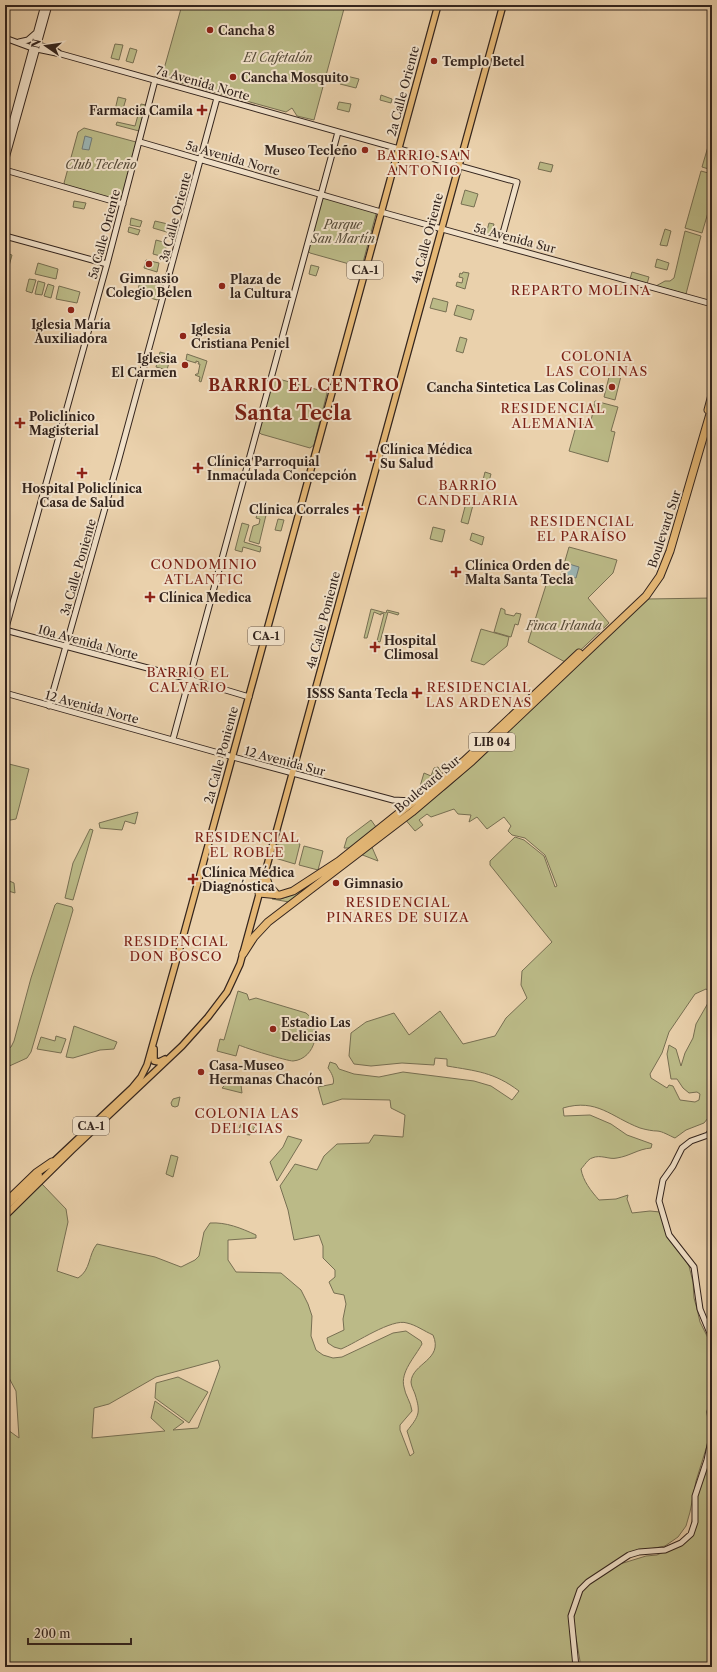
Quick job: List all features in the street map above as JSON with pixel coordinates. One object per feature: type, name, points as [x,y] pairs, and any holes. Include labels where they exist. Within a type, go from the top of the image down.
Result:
[{"type":"highway","name":"Boulevard Sur","points":[[260,893],[277,895],[286,894],[302,887],[339,861],[416,801],[464,761],[637,600],[648,587],[659,569],[666,550],[712,395]]},
{"type":"highway","name":"Boulevard Sur","points":[[243,954],[262,928],[412,812],[472,761],[646,596],[660,576],[670,551],[712,406]]},
{"type":"highway","points":[[264,875],[269,886],[277,895]]},
{"type":"highway","points":[[297,900],[306,900]]},
{"type":"highway","points":[[5,1203],[36,1173],[52,1162]]},
{"type":"main road","name":"2a Calle Oriente","points":[[332,392],[438,5]]},
{"type":"main road","name":"4a Calle Oriente","points":[[392,408],[503,5]]},
{"type":"main road","name":"2a Calle Poniente","points":[[157,1031],[332,392]]},
{"type":"main road","name":"4a Calle Poniente","points":[[243,954],[392,408]]},
{"type":"main road","name":"CA-1","points":[[5,1216],[198,1029],[227,992],[243,954]]},
{"type":"main road","points":[[157,1031],[153,1056],[154,1061],[159,1062],[171,1056]]},
{"type":"main road","name":"CA-1","points":[[5,1208],[138,1081],[147,1064],[157,1031]]},
{"type":"street","points":[[5,148],[31,54],[35,46],[36,32],[44,5]]},
{"type":"street","points":[[5,162],[35,46],[49,5]]},
{"type":"street","points":[[16,42],[28,40],[36,32]]},
{"type":"street","name":"7a Avenida Norte","points":[[5,38],[458,167],[517,182],[500,244]]},
{"type":"street","points":[[16,42],[27,48],[31,54]]},
{"type":"street","name":"5a Calle Oriente","points":[[5,630],[91,324],[140,142],[155,80]]},
{"type":"street","name":"3a Calle Oriente","points":[[152,341],[217,98]]},
{"type":"street","points":[[173,739],[338,132]]},
{"type":"street","name":"5a Avenida Norte","points":[[140,142],[321,193]]},
{"type":"street","points":[[5,170],[123,204]]},
{"type":"street","name":"5a Avenida Sur","points":[[321,193],[381,212],[712,302]]},
{"type":"street","points":[[5,236],[107,264]]},
{"type":"street","name":"3a Calle Poniente","points":[[49,706],[152,341]]},
{"type":"street","name":"10a Avenida Norte","points":[[5,630],[189,679],[249,697]]},
{"type":"street","name":"12 Avenida Norte","points":[[5,693],[173,739]]},
{"type":"street","name":"12 Avenida Sur","points":[[173,739],[232,757],[393,800],[416,801]]},
{"type":"street","points":[[393,800],[399,806],[399,813]]},
{"type":"street","points":[[712,1130],[708,1135],[691,1141],[681,1150],[673,1166],[663,1180],[659,1201],[669,1235],[694,1267],[700,1310],[712,1338]]},
{"type":"street","points":[[712,1402],[710,1412],[712,1429]]},
{"type":"street","points":[[576,1667],[571,1616],[580,1590],[588,1582],[629,1555],[639,1552],[665,1550],[681,1543],[690,1534],[695,1522],[695,1496],[707,1460],[712,1436]]},
{"type":"green space","name":"El Cafetalón","points":[[182,5],[345,5],[314,120],[297,116],[292,108],[286,112],[163,78],[162,76]]},
{"type":"green space","points":[[115,44],[123,45],[119,60],[111,58]]},
{"type":"green space","points":[[130,48],[137,50],[133,63],[126,61]]},
{"type":"green space","points":[[342,75],[359,79],[356,88],[340,84]]},
{"type":"green space","points":[[381,95],[392,99],[391,103],[380,100]]},
{"type":"green space","points":[[118,97],[126,99],[122,112],[115,110]]},
{"type":"green space","points":[[339,102],[351,104],[349,112],[337,109]]},
{"type":"green space","points":[[141,104],[146,105],[139,131],[116,125],[117,122],[135,126]]},
{"type":"green space","name":"Club Tecleño","points":[[84,128],[136,142],[138,146],[124,199],[119,201],[67,186],[64,183],[78,132]]},
{"type":"green space","points":[[712,133],[712,170],[702,167]]},
{"type":"green space","points":[[540,162],[553,165],[551,172],[538,169]]},
{"type":"green space","points":[[701,171],[712,174],[712,199],[702,233],[685,228]]},
{"type":"green space","points":[[465,190],[478,194],[474,207],[461,204]]},
{"type":"green space","name":"Parque San Martín","points":[[325,197],[375,211],[376,214],[362,266],[360,267],[310,253],[308,251],[322,200]]},
{"type":"green space","points":[[74,201],[86,203],[84,209],[73,207]]},
{"type":"green space","points":[[131,218],[142,221],[140,227],[130,225]]},
{"type":"green space","points":[[155,221],[172,225],[170,233],[153,228]]},
{"type":"green space","points":[[489,223],[494,224],[491,235],[486,234]]},
{"type":"green space","points":[[129,227],[140,230],[138,235],[128,232]]},
{"type":"green space","points":[[665,229],[671,231],[667,246],[660,245]]},
{"type":"green space","points":[[685,231],[701,236],[686,294],[656,286],[674,278]]},
{"type":"green space","points":[[156,240],[167,243],[164,257],[153,254]]},
{"type":"green space","points":[[5,253],[12,255],[5,286]]},
{"type":"green space","points":[[657,259],[669,263],[667,270],[655,267]]},
{"type":"green space","points":[[146,260],[159,263],[157,272],[144,268]]},
{"type":"green space","points":[[38,263],[58,269],[56,279],[35,274]]},
{"type":"green space","points":[[311,265],[319,267],[316,276],[309,274]]},
{"type":"green space","points":[[463,272],[469,273],[465,289],[456,286],[457,282],[462,283],[463,278],[459,277],[460,273],[462,274]]},
{"type":"green space","points":[[632,272],[649,277],[647,284],[630,279]]},
{"type":"green space","points":[[141,277],[160,282],[162,284],[157,300],[137,294]]},
{"type":"green space","points":[[29,279],[36,280],[32,293],[26,291]]},
{"type":"green space","points":[[38,281],[45,283],[42,295],[35,294]]},
{"type":"green space","points":[[48,284],[54,286],[51,298],[44,296]]},
{"type":"green space","points":[[59,286],[80,292],[77,303],[56,299]]},
{"type":"green space","points":[[433,298],[448,302],[446,312],[430,308]]},
{"type":"green space","points":[[457,305],[474,310],[471,320],[454,315]]},
{"type":"green space","points":[[460,337],[467,339],[463,353],[456,351]]},
{"type":"green space","points":[[160,352],[171,355],[167,370],[156,367]]},
{"type":"green space","points":[[187,354],[207,361],[201,382],[199,381],[200,377],[195,375],[198,374],[199,362],[196,361],[196,363],[186,360]]},
{"type":"green space","name":"Cancha Sintetica Las Colinas","points":[[610,373],[621,376],[615,400],[604,397]]},
{"type":"green space","points":[[275,378],[327,393],[314,445],[310,448],[261,434],[259,432],[273,380]]},
{"type":"green space","points":[[595,401],[618,407],[611,431],[615,432],[608,462],[569,451],[577,423],[590,426]]},
{"type":"green space","points":[[485,472],[491,474],[488,485],[486,486],[483,480]]},
{"type":"green space","points":[[466,503],[473,505],[468,524],[461,522]]},
{"type":"green space","points":[[260,505],[266,507],[265,510],[267,511],[259,544],[249,541],[253,526],[259,524],[260,519],[256,518]]},
{"type":"green space","points":[[278,519],[284,520],[281,531],[275,530]]},
{"type":"green space","points":[[242,523],[249,525],[244,542],[261,547],[260,552],[243,547],[242,552],[235,550]]},
{"type":"green space","points":[[433,527],[445,530],[442,542],[430,539]]},
{"type":"green space","points":[[472,533],[484,537],[482,545],[470,540]]},
{"type":"green space","name":"Finca Irlanda","points":[[569,547],[617,560],[613,573],[588,598],[609,623],[567,663],[528,642],[547,582],[558,585]]},
{"type":"green space","points":[[712,598],[712,993],[706,989],[695,994],[669,1032],[662,1053],[650,1074],[651,1078],[667,1088],[669,1085],[673,1086],[680,1100],[695,1102],[699,1100],[700,1094],[697,1092],[689,1093],[683,1088],[677,1079],[671,1079],[667,1054],[669,1045],[676,1049],[681,1066],[685,1053],[693,1038],[696,1024],[712,996],[712,1113],[704,1123],[686,1130],[675,1138],[661,1132],[640,1128],[595,1107],[585,1105],[563,1108],[564,1116],[590,1115],[611,1124],[627,1135],[652,1144],[651,1148],[622,1157],[592,1158],[581,1169],[582,1173],[588,1186],[599,1200],[616,1199],[628,1195],[627,1199],[632,1213],[650,1211],[660,1212],[671,1237],[689,1266],[693,1282],[694,1298],[700,1322],[711,1344],[712,1382],[708,1410],[710,1436],[696,1481],[686,1526],[678,1537],[665,1546],[634,1552],[589,1579],[573,1605],[573,1667],[5,1667],[5,1415],[8,1430],[19,1438],[16,1391],[8,1376],[5,1375],[5,1221],[42,1184],[66,1209],[68,1222],[57,1271],[78,1278],[85,1271],[97,1244],[155,1257],[181,1267],[195,1260],[199,1256],[204,1232],[210,1223],[228,1225],[256,1235],[256,1238],[228,1240],[228,1260],[236,1272],[281,1273],[301,1290],[312,1316],[311,1336],[316,1350],[323,1355],[333,1358],[342,1357],[393,1333],[406,1331],[421,1341],[422,1344],[406,1370],[403,1381],[412,1411],[400,1425],[400,1430],[410,1456],[414,1453],[407,1431],[418,1414],[417,1400],[411,1382],[416,1370],[431,1356],[434,1350],[435,1343],[433,1335],[414,1325],[400,1322],[383,1327],[341,1349],[328,1343],[327,1338],[344,1330],[343,1319],[346,1304],[344,1295],[334,1293],[329,1282],[335,1277],[335,1270],[323,1258],[323,1246],[319,1235],[294,1240],[288,1210],[280,1186],[295,1164],[317,1170],[324,1156],[337,1144],[369,1143],[374,1135],[403,1137],[405,1115],[391,1108],[390,1100],[342,1099],[323,1105],[318,1087],[333,1084],[333,1078],[328,1068],[330,1062],[336,1064],[339,1069],[354,1074],[379,1077],[403,1072],[474,1081],[491,1086],[512,1100],[519,1091],[493,1076],[476,1071],[447,1066],[447,1059],[435,1058],[434,1065],[402,1063],[371,1066],[354,1064],[349,1056],[351,1033],[366,1022],[394,1013],[409,1035],[440,1011],[463,1044],[495,1036],[506,1018],[527,998],[521,985],[522,971],[552,942],[490,865],[490,861],[515,837],[524,840],[544,856],[555,887],[557,886],[545,855],[525,838],[512,835],[508,831],[511,826],[504,817],[487,829],[477,817],[469,822],[471,815],[458,814],[454,809],[431,817],[427,814],[419,820],[423,825],[415,831],[404,818],[447,788],[474,764],[646,599]],"holes":[[[218,1360],[220,1367],[198,1428],[173,1430],[184,1422],[155,1401],[151,1418],[165,1431],[92,1438],[94,1408],[109,1404],[156,1377]]]},
{"type":"green space","points":[[501,608],[505,610],[505,614],[514,616],[516,613],[521,614],[518,625],[515,624],[511,637],[494,632]]},
{"type":"green space","points":[[371,609],[386,613],[387,610],[399,613],[398,615],[388,612],[380,642],[377,641],[384,614],[381,613],[381,615],[374,612],[367,638],[364,638]]},
{"type":"green space","points":[[481,629],[509,637],[507,646],[484,665],[471,661]]},
{"type":"green space","points":[[5,763],[29,769],[16,819],[5,821]]},
{"type":"green space","points":[[438,767],[442,774],[445,771],[447,773],[421,794],[418,793],[424,773],[431,776],[434,768]]},
{"type":"green space","points":[[138,812],[135,824],[125,821],[122,830],[100,828],[99,823]]},
{"type":"green space","points":[[371,820],[376,827],[351,848],[344,848],[347,838]]},
{"type":"green space","points":[[90,829],[93,830],[73,900],[65,898],[73,863]]},
{"type":"green space","points":[[279,839],[300,844],[295,864],[275,858]]},
{"type":"green space","points":[[371,845],[378,861],[360,854]]},
{"type":"green space","points":[[304,846],[323,851],[318,870],[299,865]]},
{"type":"green space","points":[[340,861],[343,862],[289,902],[272,899],[274,897],[283,898],[297,893]]},
{"type":"green space","points":[[5,879],[14,883],[15,893],[5,890]]},
{"type":"green space","points":[[57,903],[72,907],[73,910],[31,1052],[27,1058],[5,1068],[5,1050],[11,1047],[14,1041],[31,978],[55,905]]},
{"type":"green space","points":[[238,991],[247,994],[249,1000],[256,998],[306,1013],[311,1019],[315,1033],[312,1048],[307,1054],[301,1059],[293,1061],[239,1045],[236,1056],[217,1051],[220,1039],[224,1040]]},
{"type":"green space","points":[[74,1026],[117,1042],[114,1049],[100,1050],[73,1058],[66,1057]]},
{"type":"green space","points":[[56,1036],[66,1039],[61,1053],[37,1049],[41,1037],[55,1041]]},
{"type":"green space","points":[[235,1080],[241,1085],[242,1093],[222,1088],[229,1081]]},
{"type":"green space","points":[[180,1097],[178,1106],[172,1106],[171,1103],[173,1099]]},
{"type":"green space","points":[[241,1123],[255,1126],[250,1135],[243,1134],[239,1129]]},
{"type":"green space","points":[[288,1136],[302,1140],[277,1181],[270,1162],[283,1147]]},
{"type":"green space","points":[[171,1155],[178,1157],[173,1177],[166,1174]]},
{"type":"green space","points":[[178,1377],[208,1392],[189,1423],[155,1398],[156,1383]]},
{"type":"green space","points":[[712,1446],[712,1667],[578,1667],[580,1661],[573,1620],[580,1594],[584,1588],[596,1579],[620,1564],[646,1556],[657,1555],[674,1547],[689,1536],[696,1494]]},
{"type":"water","points":[[85,136],[92,138],[89,150],[82,149]]},
{"type":"water","points":[[569,564],[579,567],[576,578],[565,575]]},
{"type":"place","name":"Cancha 8","points":[[210,30]]},
{"type":"place","name":"Templo Betel","points":[[434,61]]},
{"type":"place","name":"Cancha Mosquito","points":[[233,77]]},
{"type":"place","name":"Farmacia Camila","points":[[202,110]]},
{"type":"place","name":"Museo Tecleño","points":[[365,150]]},
{"type":"place","name":"Gimnasio Colegio Belen","points":[[149,264]]},
{"type":"place","name":"Plaza de la Cultura","points":[[222,286]]},
{"type":"place","name":"Iglesia María Auxiliadora","points":[[71,310]]},
{"type":"place","name":"Iglesia Cristiana Peniel","points":[[183,336]]},
{"type":"place","name":"Iglesia El Carmen","points":[[185,365]]},
{"type":"place","name":"Cancha Sintetica Las Colinas","points":[[612,387]]},
{"type":"place","name":"Policlinico Magisterial","points":[[20,423]]},
{"type":"place","name":"Clínica Médica Su Salud","points":[[371,456]]},
{"type":"place","name":"Clínica Parroquial Inmaculada Concepción","points":[[198,468]]},
{"type":"place","name":"Hospital Policlínica Casa de Salud","points":[[82,473]]},
{"type":"place","name":"Clínica Corrales","points":[[358,509]]},
{"type":"place","name":"Clínica Orden de Malta Santa Tecla","points":[[456,572]]},
{"type":"place","name":"Clínica Medica","points":[[150,597]]},
{"type":"place","name":"Hospital Climosal","points":[[375,647]]},
{"type":"place","name":"ISSS Santa Tecla","points":[[417,693]]},
{"type":"place","name":"Clínica Médica Diagnóstica","points":[[193,879]]},
{"type":"place","name":"Gimnasio","points":[[336,883]]},
{"type":"place","name":"Estadio Las Delicias","points":[[273,1029]]},
{"type":"place","name":"Casa-Museo Hermanas Chacón","points":[[201,1072]]},
{"type":"district","name":"BARRIO SAN ANTONIO","points":[[424,162]]},
{"type":"district","name":"REPARTO MOLINA","points":[[581,290]]},
{"type":"district","name":"COLONIA LAS COLINAS","points":[[597,364]]},
{"type":"district","name":"BARRIO EL CENTRO","points":[[304,385]]},
{"type":"district","name":"Santa Tecla","points":[[293,413]]},
{"type":"district","name":"RESIDENCIAL ALEMANIA","points":[[553,416]]},
{"type":"district","name":"BARRIO CANDELARIA","points":[[468,492]]},
{"type":"district","name":"RESIDENCIAL EL PARAÍSO","points":[[582,528]]},
{"type":"district","name":"CONDOMINIO ATLANTIC","points":[[204,572]]},
{"type":"district","name":"BARRIO EL CALVARIO","points":[[188,680]]},
{"type":"district","name":"RESIDENCIAL LAS ARDENAS","points":[[479,694]]},
{"type":"district","name":"RESIDENCIAL EL ROBLE","points":[[247,844]]},
{"type":"district","name":"RESIDENCIAL PINARES DE SUIZA","points":[[398,910]]},
{"type":"district","name":"RESIDENCIAL DON BOSCO","points":[[176,948]]},
{"type":"district","name":"COLONIA LAS DELICIAS","points":[[247,1120]]}]
